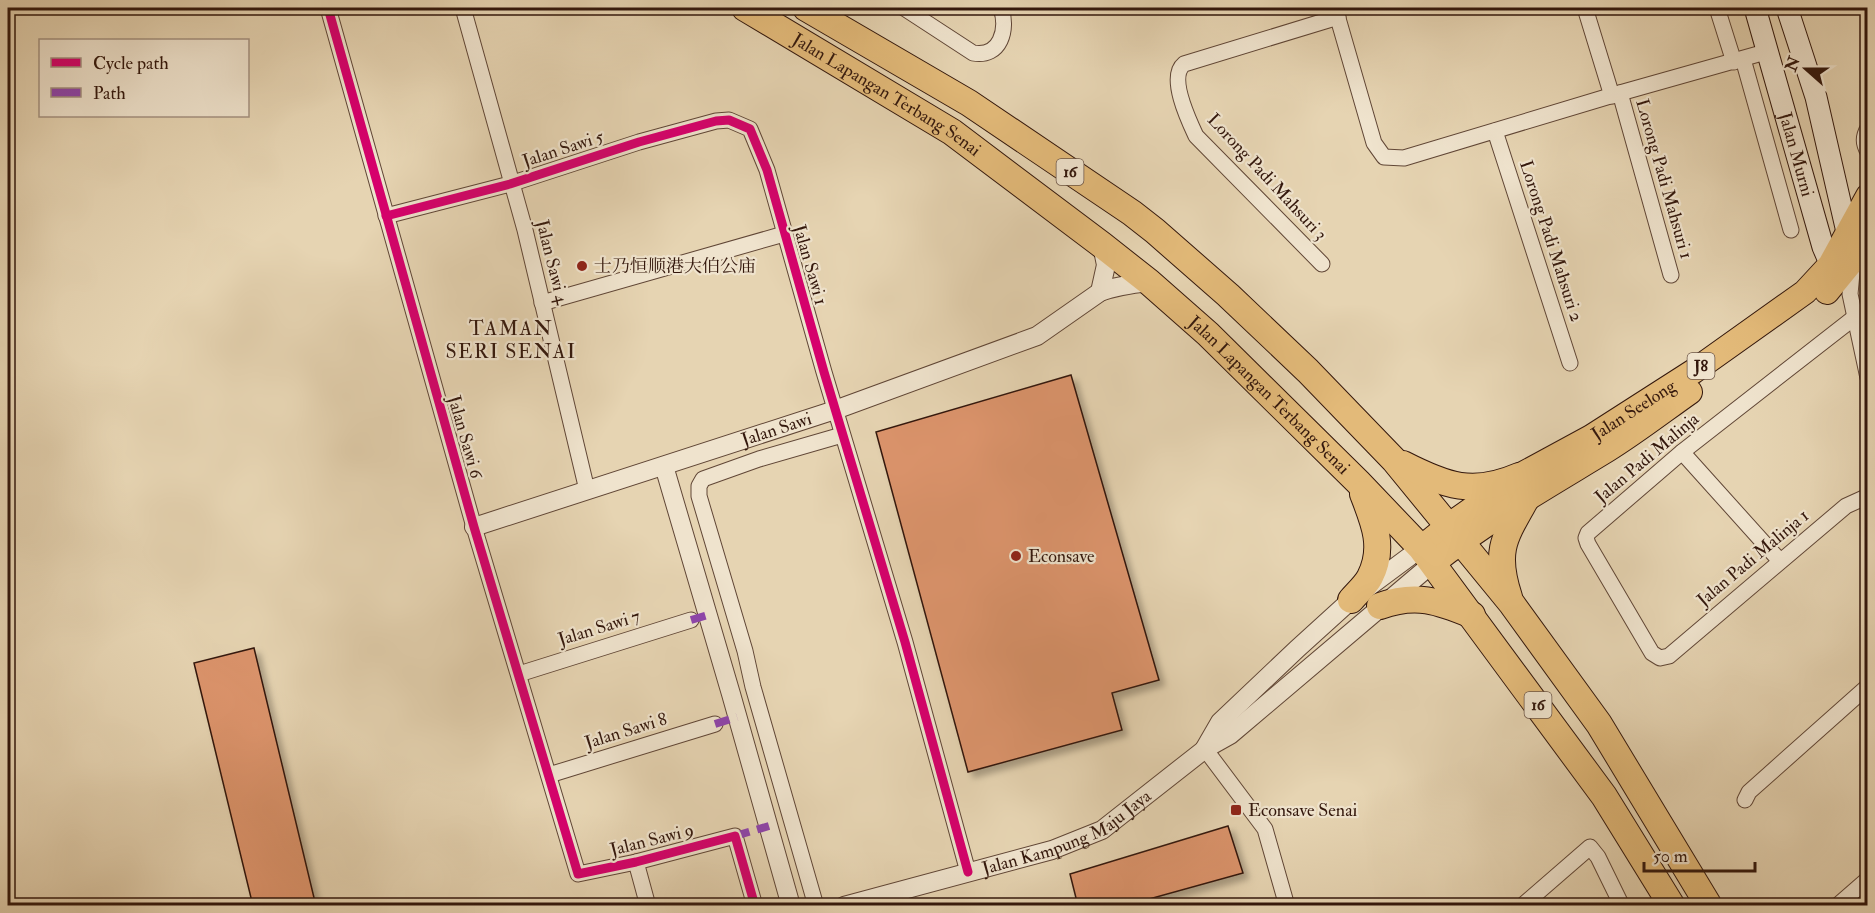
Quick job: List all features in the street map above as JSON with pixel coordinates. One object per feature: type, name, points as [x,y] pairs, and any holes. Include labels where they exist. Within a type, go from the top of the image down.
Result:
[{"type":"highway","name":"Jalan Lapangan Terbang Senai","points":[[745,8],[952,132],[1149,282],[1208,334],[1358,482],[1427,555],[1604,796],[1672,906]]},
{"type":"highway","name":"Jalan Lapangan Terbang Senai","points":[[806,8],[969,103],[1155,231],[1228,295],[1308,372],[1394,460],[1512,604],[1599,724],[1708,906]]},
{"type":"highway","points":[[1394,460],[1437,481],[1462,487],[1501,484],[1523,487],[1501,555],[1501,568],[1512,604]]},
{"type":"highway","points":[[1351,600],[1370,579],[1378,541],[1358,482]]},
{"type":"highway","points":[[1380,606],[1397,600],[1429,599],[1472,615]]},
{"type":"main road","name":"Jalan Murni","points":[[1755,8],[1769,51],[1822,247],[1839,280]]},
{"type":"main road","name":"Jalan Murni","points":[[1787,8],[1857,232]]},
{"type":"main road","name":"Jalan Seelong","points":[[1839,280],[1868,196]]},
{"type":"main road","name":"Jalan Seelong","points":[[1427,555],[1591,436],[1694,371],[1806,292],[1839,280],[1854,259],[1857,232]]},
{"type":"street","name":"Jalan Sawi 6","points":[[328,8],[474,527],[578,874]]},
{"type":"street","name":"Jalan Sawi 4","points":[[463,8],[510,184],[525,230],[587,490]]},
{"type":"street","points":[[904,8],[973,53],[984,55],[994,49],[1005,30],[1002,8]]},
{"type":"street","name":"Lorong Padi Mahsuri 1","points":[[1585,8],[1616,95],[1671,275]]},
{"type":"street","points":[[1717,8],[1738,60],[1791,230]]},
{"type":"street","points":[[1337,12],[1374,143],[1384,157],[1404,158],[1769,51]]},
{"type":"street","name":"Lorong Padi Mahsuri 3","points":[[1322,264],[1196,136],[1185,113],[1178,85],[1179,72],[1184,64],[1337,12]]},
{"type":"street","name":"Jalan Sawi 5","points":[[386,216],[510,184],[639,142],[716,121],[729,120],[750,129]]},
{"type":"street","points":[[1868,128],[1864,136],[1864,146],[1868,152]]},
{"type":"street","name":"Jalan Sawi 1","points":[[750,129],[767,170],[842,435],[905,642],[968,872]]},
{"type":"street","name":"Lorong Padi Mahsuri 2","points":[[1495,131],[1570,363]]},
{"type":"street","points":[[542,303],[784,234]]},
{"type":"street","points":[[1100,292],[1106,265],[1102,245]]},
{"type":"street","points":[[1839,280],[1855,317],[1868,378]]},
{"type":"street","name":"Jalan Sawi","points":[[474,527],[835,410],[1037,336],[1100,292],[1119,285],[1149,282]]},
{"type":"street","name":"Jalan Padi Malinja","points":[[1669,656],[1660,658],[1652,653],[1586,538],[1588,533],[1682,452],[1855,317]]},
{"type":"street","points":[[816,906],[699,496],[699,486],[703,480],[759,459],[842,435]]},
{"type":"street","points":[[1682,452],[1780,561]]},
{"type":"street","points":[[664,466],[732,694],[791,906]]},
{"type":"street","name":"Jalan Padi Malinja 1","points":[[1669,656],[1846,506],[1868,496]]},
{"type":"street","name":"Jalan Kampung Maju Jaya","points":[[1204,749],[1220,722],[1351,600],[1427,555]]},
{"type":"street","name":"Jalan Kampung Maju Jaya","points":[[844,906],[1052,850],[1107,827],[1204,749],[1230,735],[1380,606],[1427,555]]},
{"type":"street","name":"Jalan Sawi 7","points":[[519,674],[692,620]]},
{"type":"street","points":[[1745,800],[1749,792],[1868,686]]},
{"type":"street","name":"Jalan Sawi 8","points":[[549,775],[715,724]]},
{"type":"street","points":[[1204,749],[1265,829],[1287,906]]},
{"type":"street","name":"Jalan Sawi 9","points":[[578,874],[636,862],[735,836],[755,906]]},
{"type":"street","points":[[1522,906],[1590,847],[1598,857],[1622,906]]},
{"type":"street","points":[[636,862],[648,906]]},
{"type":"street","points":[[1837,906],[1868,879]]},
{"type":"building","name":"Econsave","points":[[1071,375],[1159,680],[1112,693],[1122,730],[968,772],[876,432]]},
{"type":"building","points":[[254,648],[316,906],[253,906],[194,663]]},
{"type":"building","points":[[1228,826],[1243,873],[1124,906],[1078,906],[1070,874]]},
{"type":"marked path","points":[[691,620],[708,615]]},
{"type":"marked path","points":[[715,724],[737,717]]},
{"type":"marked path","points":[[735,836],[769,826]]},
{"type":"cycle path","points":[[328,8],[474,527],[578,874],[636,862],[735,836],[755,906]]},
{"type":"cycle path","points":[[386,216],[510,184],[639,142],[716,121],[729,120],[750,129],[767,170],[824,372],[905,642],[968,872]]},
{"type":"place","name":"士乃恒顺港大伯公庙","points":[[582,266]]},
{"type":"place","name":"Econsave","points":[[1016,556]]},
{"type":"place","name":"Econsave Senai","points":[[1236,810]]},
{"type":"district","name":"TAMAN SERI SENAI","points":[[511,340]]}]
